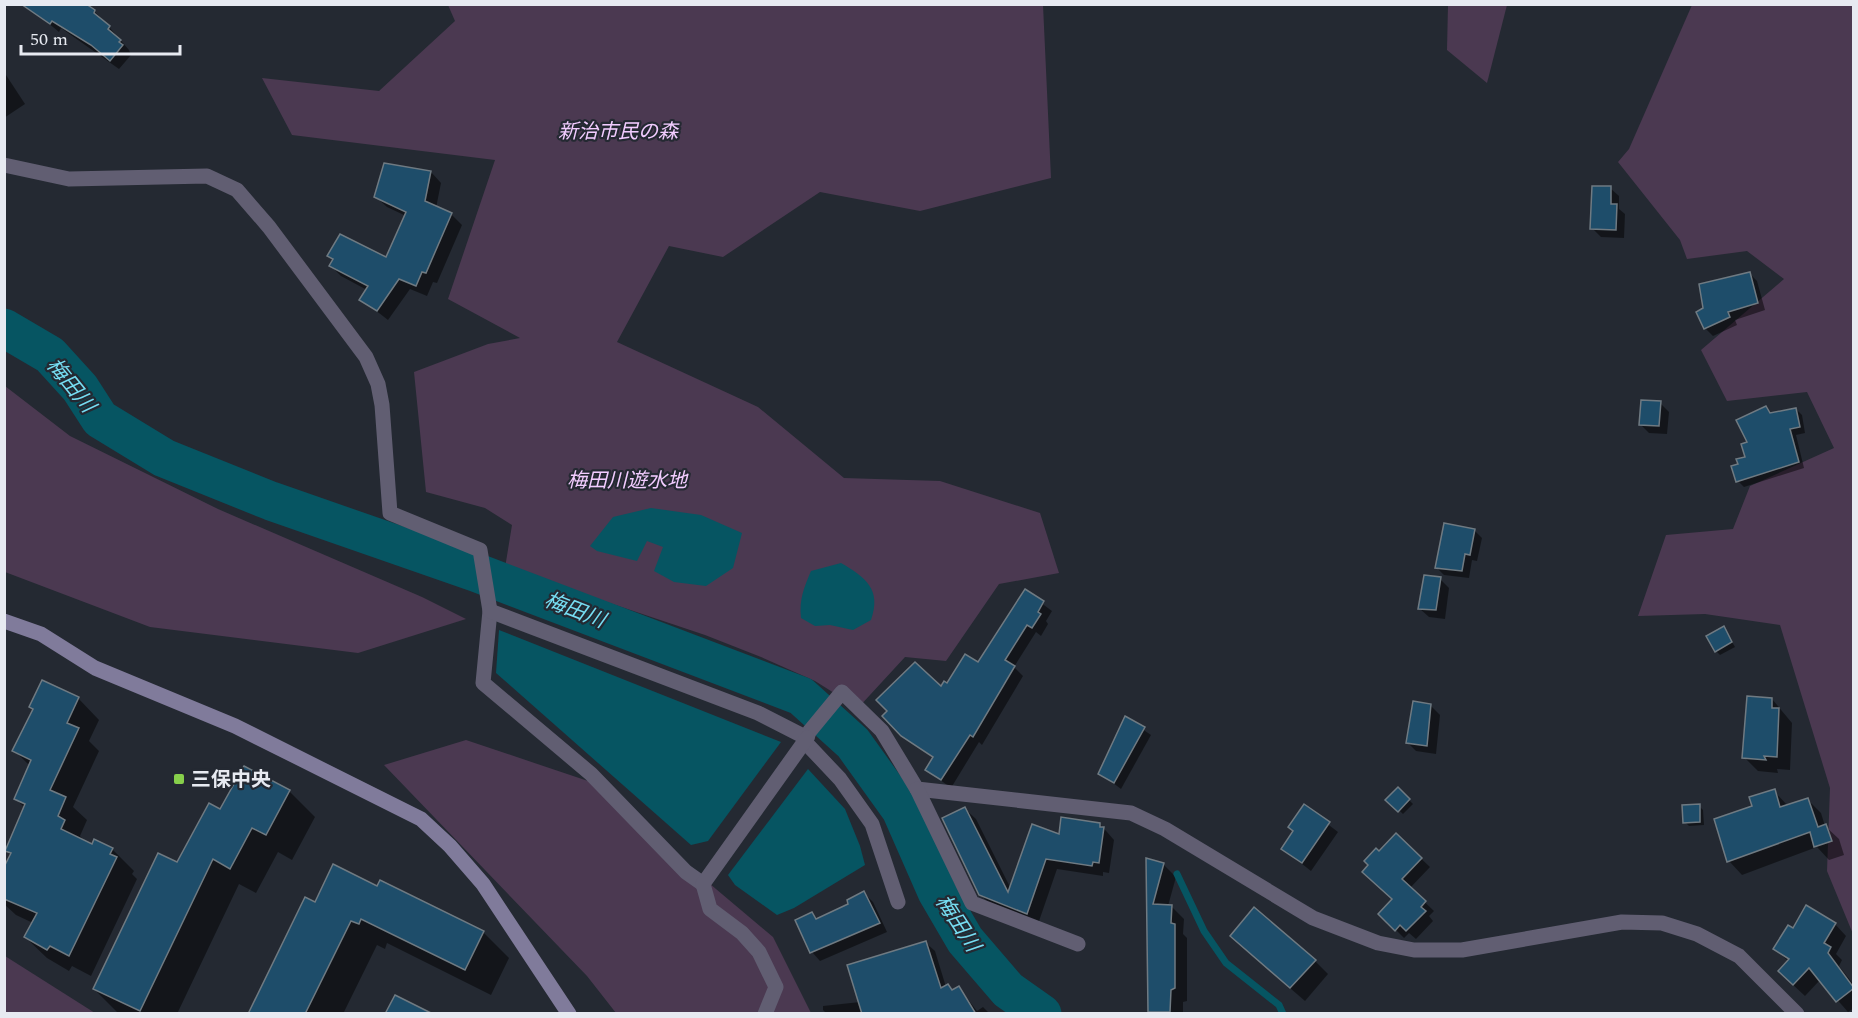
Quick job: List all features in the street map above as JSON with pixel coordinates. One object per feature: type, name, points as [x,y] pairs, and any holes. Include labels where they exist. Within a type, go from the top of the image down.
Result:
[{"type":"street","points":[[4,165],[69,179],[207,176],[237,190],[269,227],[366,357],[378,384],[390,513],[480,550],[490,609],[483,683],[591,774],[686,872],[703,884],[710,909],[741,933],[759,952],[776,987],[765,1014]]},
{"type":"street","points":[[490,609],[758,713],[807,737],[872,824],[898,902]]},
{"type":"street","points":[[4,621],[41,634],[95,668],[235,726],[421,819],[450,846],[483,884],[569,1014]]},
{"type":"street","points":[[703,884],[807,737],[842,692],[882,731],[917,789],[972,903],[1078,944]]},
{"type":"street","points":[[917,789],[1131,813],[1165,829],[1313,918],[1378,943],[1414,950],[1462,950],[1622,922],[1662,922],[1697,934],[1739,956],[1797,1014]]},
{"type":"green space","points":[[448,5],[1043,5],[1051,178],[920,211],[820,192],[723,257],[669,246],[617,342],[758,407],[844,478],[940,481],[1040,513],[1059,573],[999,584],[946,661],[905,657],[858,708],[815,681],[761,657],[705,635],[505,568],[512,525],[485,508],[426,492],[414,372],[488,344],[520,338],[448,299],[495,160],[292,135],[262,78],[379,91],[455,21]]},
{"type":"green space","points":[[1448,5],[1507,5],[1487,83],[1447,50]]},
{"type":"green space","points":[[1692,5],[1853,5],[1853,934],[1827,871],[1830,788],[1780,625],[1705,614],[1638,616],[1666,535],[1733,529],[1750,486],[1834,448],[1807,392],[1727,401],[1701,350],[1784,279],[1747,251],[1687,259],[1680,240],[1618,162],[1629,149]]},
{"type":"green space","points":[[5,386],[70,436],[218,509],[422,597],[466,619],[358,653],[150,627],[5,572]]},
{"type":"green space","points":[[466,740],[588,781],[773,937],[811,1013],[616,1013],[587,976],[384,765]]},
{"type":"green space","points":[[5,956],[95,1013],[5,1013]]},
{"type":"water","points":[[651,508],[701,515],[742,533],[733,568],[706,586],[674,582],[654,571],[663,547],[647,541],[637,561],[597,551],[590,546],[613,517]]},
{"type":"water","points":[[841,563],[864,579],[873,592],[874,609],[871,620],[853,630],[830,625],[815,626],[801,618],[801,599],[811,571]]},
{"type":"water","points":[[499,630],[781,742],[708,841],[691,845],[496,673]]},
{"type":"water","points":[[808,769],[845,809],[865,865],[794,908],[777,915],[735,885],[728,875]]},
{"type":"building","points":[[21,4],[86,4],[110,26],[108,29],[121,40],[119,42],[123,45],[110,61],[91,45],[52,21],[50,24]]},
{"type":"building","points":[[384,163],[431,171],[425,201],[452,213],[426,273],[422,272],[416,286],[399,279],[377,311],[359,300],[368,286],[329,266],[333,259],[327,256],[340,234],[386,257],[406,212],[374,197]]},
{"type":"building","points":[[1592,186],[1611,186],[1611,204],[1617,204],[1616,230],[1590,229]]},
{"type":"building","points":[[1750,272],[1758,303],[1728,312],[1730,317],[1704,329],[1696,312],[1703,308],[1699,284]]},
{"type":"building","points":[[1641,400],[1661,401],[1659,426],[1639,425]]},
{"type":"building","points":[[1766,406],[1770,413],[1796,408],[1800,427],[1790,429],[1799,462],[1736,482],[1731,466],[1738,464],[1736,459],[1745,457],[1741,444],[1747,442],[1736,420]]},
{"type":"building","points":[[1444,523],[1475,529],[1470,555],[1465,554],[1462,571],[1435,568]]},
{"type":"building","points":[[1424,575],[1441,577],[1436,610],[1418,609]]},
{"type":"building","points":[[1025,589],[1044,601],[1038,612],[1041,614],[1032,628],[1027,625],[1005,660],[1015,666],[973,737],[970,735],[941,780],[925,770],[933,757],[901,736],[882,716],[887,711],[876,700],[915,662],[941,686],[944,681],[947,683],[965,654],[978,662]]},
{"type":"building","points":[[1724,626],[1732,642],[1715,652],[1706,636]]},
{"type":"building","points":[[42,680],[79,697],[67,723],[79,728],[50,790],[66,797],[58,816],[65,820],[61,829],[92,844],[94,839],[113,848],[110,854],[117,857],[69,956],[50,946],[47,950],[24,937],[37,913],[4,899],[4,867],[11,853],[5,851],[25,804],[14,799],[31,760],[12,751],[33,709],[29,707]]},
{"type":"building","points":[[1747,696],[1772,698],[1772,708],[1779,708],[1777,757],[1764,756],[1766,760],[1742,758]]},
{"type":"building","points":[[1413,701],[1431,704],[1427,746],[1406,743]]},
{"type":"building","points":[[1125,716],[1145,727],[1114,783],[1098,774]]},
{"type":"building","points":[[244,766],[290,790],[266,835],[252,828],[230,869],[213,859],[140,1011],[93,989],[158,853],[177,862],[209,803],[220,809]]},
{"type":"building","points":[[1398,787],[1410,799],[1398,812],[1385,800]]},
{"type":"building","points":[[1775,789],[1780,807],[1808,798],[1818,827],[1826,824],[1832,841],[1814,847],[1810,832],[1727,862],[1714,819],[1752,806],[1749,797]]},
{"type":"building","points":[[1304,804],[1330,822],[1302,863],[1281,849],[1293,831],[1288,827]]},
{"type":"building","points":[[1700,804],[1700,822],[1683,823],[1682,805]]},
{"type":"building","points":[[965,807],[1008,892],[1032,824],[1059,834],[1061,817],[1100,823],[1100,827],[1104,827],[1099,863],[1093,862],[1092,866],[1046,859],[1027,914],[979,895],[942,818]]},
{"type":"building","points":[[1396,833],[1422,858],[1402,879],[1426,901],[1421,907],[1426,911],[1406,931],[1400,925],[1395,931],[1378,914],[1392,899],[1362,872],[1368,865],[1364,861],[1376,848],[1379,851]]},
{"type":"building","points":[[1146,858],[1164,863],[1153,904],[1172,905],[1171,923],[1175,924],[1175,988],[1171,990],[1170,1012],[1148,1012]]},
{"type":"building","points":[[333,864],[377,886],[380,880],[484,931],[465,970],[361,919],[359,924],[351,921],[305,1014],[248,1014],[305,897],[315,902]]},
{"type":"building","points":[[864,891],[880,923],[810,953],[795,920],[812,912],[816,919],[848,904],[847,900]]},
{"type":"building","points":[[1806,905],[1836,923],[1824,943],[1831,947],[1828,953],[1854,988],[1836,1002],[1809,968],[1793,985],[1778,971],[1789,959],[1773,949],[1788,925],[1793,928]]},
{"type":"building","points":[[1254,907],[1316,960],[1290,988],[1230,936]]},
{"type":"building","points":[[926,941],[941,988],[948,984],[952,990],[959,986],[976,1014],[862,1014],[847,965]]},
{"type":"building","points":[[395,995],[433,1014],[385,1014]]},
{"type":"waterway","name":"梅田川","points":[[4,328],[50,355],[80,388],[100,419],[164,458],[271,501],[475,572],[801,696],[853,743],[901,810],[937,892],[965,940],[1008,990],[1042,1014]]},
{"type":"waterway","points":[[1177,874],[1204,931],[1226,963],[1279,1005],[1283,1014]]},
{"type":"place","name":"三保中央","points":[[179,779]]},
{"type":"park label","name":"新治市民の森","points":[[618,131]]},
{"type":"park label","name":"梅田川遊水地","points":[[627,480]]}]
